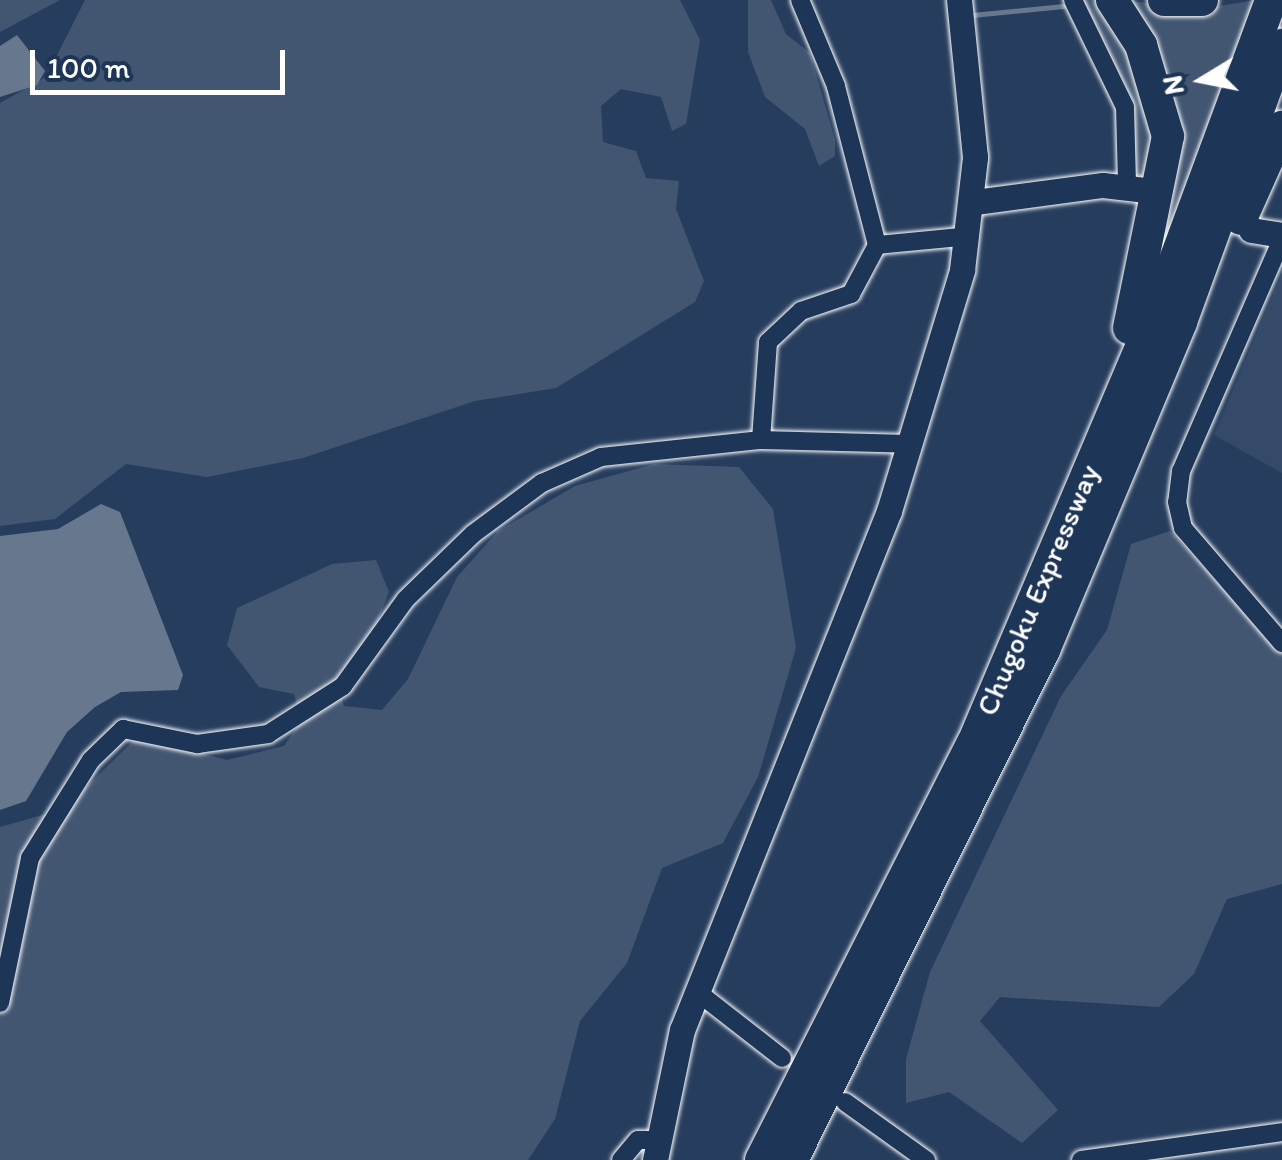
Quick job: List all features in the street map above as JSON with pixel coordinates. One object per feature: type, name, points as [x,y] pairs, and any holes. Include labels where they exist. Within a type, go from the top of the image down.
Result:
[{"type":"highway","points":[[1034,602],[1136,307],[1165,183],[1159,90],[1112,0]]},
{"type":"highway","points":[[1164,0],[1202,0]]},
{"type":"highway","name":"Chugoku Expressway","points":[[760,1160],[905,886],[1034,602],[1272,0]]},
{"type":"highway","name":"Chugoku Expressway","points":[[792,1160],[956,839],[1132,443],[1282,45]]},
{"type":"highway","points":[[1132,443],[1160,413],[1282,127]]},
{"type":"street","points":[[761,440],[768,342],[800,311],[851,294],[877,246],[836,86],[800,0]]},
{"type":"street","points":[[621,1160],[638,1140],[656,1150],[696,991],[909,444],[970,236],[976,202],[959,0]]},
{"type":"street","points":[[1073,0],[1125,107],[1127,186]]},
{"type":"street","points":[[976,202],[1127,186],[1153,191]]},
{"type":"street","points":[[1251,230],[1282,237],[1181,471],[1178,502],[1183,528],[1282,644]]},
{"type":"street","points":[[877,246],[970,236]]},
{"type":"street","points":[[0,1003],[30,858],[112,737],[136,727],[228,744],[268,734],[343,686],[406,599],[542,483],[628,450],[761,440],[909,444]]},
{"type":"street","points":[[696,991],[782,1058]]},
{"type":"street","points":[[845,1102],[926,1160]]},
{"type":"street","points":[[1081,1160],[1282,1132]]},
{"type":"shaded area","points":[[0,0],[60,0],[0,32]]},
{"type":"shaded area","points":[[85,0],[680,0],[700,40],[686,124],[672,131],[661,97],[621,89],[601,106],[603,142],[636,151],[646,178],[679,181],[676,209],[704,281],[695,302],[556,388],[475,401],[303,458],[207,477],[126,464],[55,519],[0,526],[0,103],[46,77]]},
{"type":"shaded area","points":[[748,0],[771,0],[786,34],[810,53],[835,140],[835,156],[819,166],[805,129],[765,97],[748,52]]},
{"type":"shaded area","points":[[1078,0],[1104,0],[1144,73],[1157,179],[1134,175],[1126,91]]},
{"type":"shaded area","points":[[1121,0],[1201,9],[1256,0],[1166,242],[1168,211]]},
{"type":"shaded area","points":[[17,35],[45,71],[37,85],[0,97],[0,46]]},
{"type":"shaded area","points":[[1282,274],[1282,473],[1214,435]]},
{"type":"shaded area","points":[[654,464],[739,467],[773,509],[796,648],[758,777],[723,843],[662,868],[627,963],[580,1021],[555,1119],[528,1160],[0,1160],[0,827],[64,809],[137,737],[227,760],[284,746],[301,721],[294,694],[259,687],[227,645],[237,608],[332,564],[376,560],[389,592],[375,628],[335,680],[344,706],[382,710],[408,679],[457,577],[498,531],[575,486]]},
{"type":"shaded area","points":[[101,504],[120,512],[183,675],[178,690],[121,692],[95,707],[67,732],[26,801],[0,810],[0,536],[58,529]]},
{"type":"shaded area","points":[[1170,531],[1282,654],[1282,884],[1227,899],[1194,974],[1159,1007],[1000,997],[980,1021],[1058,1110],[1022,1143],[949,1092],[906,1103],[906,1059],[930,972],[1061,696],[1107,630],[1131,544]]},
{"type":"waterway","points":[[972,15],[1064,6]]}]
